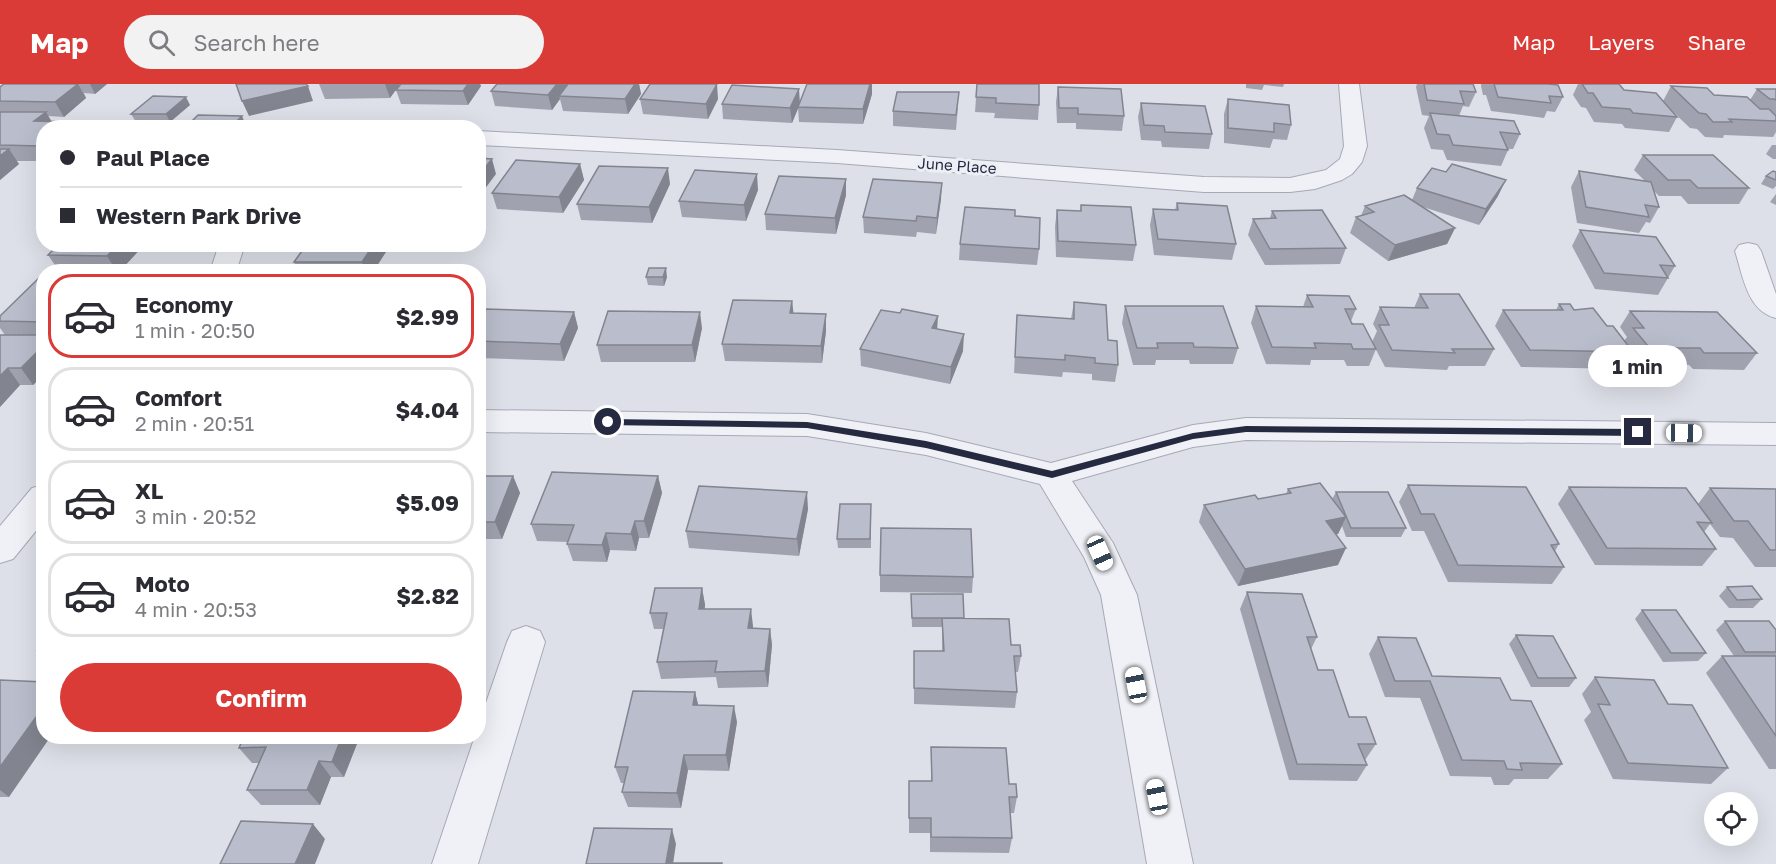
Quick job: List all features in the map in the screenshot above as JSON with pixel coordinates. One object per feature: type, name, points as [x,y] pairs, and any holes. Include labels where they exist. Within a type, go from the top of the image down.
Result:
[{"type":"street","name":"June Place","points":[[486,138],[884,160],[1206,184],[1292,186],[1309,184],[1334,175],[1344,168],[1354,153],[1357,144],[1350,107],[1349,84]]},
{"type":"street","points":[[1748,250],[1762,297],[1776,310]]},
{"type":"street","points":[[486,420],[807,425],[926,444],[1052,475],[1193,436],[1246,429],[1776,434]]},
{"type":"street","points":[[1052,475],[1100,553],[1119,595],[1170,864]]},
{"type":"street","points":[[0,550],[36,507]]},
{"type":"street","points":[[455,864],[526,642]]},
{"type":"building","points":[[4,84],[78,84],[55,102],[0,101],[0,87]]},
{"type":"building","points":[[236,84],[306,84],[308,86],[242,101]]},
{"type":"building","points":[[401,84],[468,84],[463,91],[396,90]]},
{"type":"building","points":[[497,84],[557,84],[548,95],[491,91]]},
{"type":"building","points":[[568,84],[635,84],[625,99],[559,96]]},
{"type":"building","points":[[650,84],[717,84],[706,104],[640,99]]},
{"type":"building","points":[[807,84],[870,84],[863,109],[798,107]]},
{"type":"building","points":[[977,84],[1039,84],[1039,105],[996,103],[996,98],[976,97]]},
{"type":"building","points":[[1424,84],[1473,84],[1476,92],[1460,91],[1464,104],[1427,100]]},
{"type":"building","points":[[1494,84],[1558,85],[1563,97],[1549,96],[1551,103],[1498,97]]},
{"type":"building","points":[[1582,84],[1619,84],[1624,90],[1656,93],[1677,117],[1633,113],[1630,109],[1602,107],[1593,93],[1588,93]]},
{"type":"building","points":[[732,85],[799,89],[790,108],[722,104]]},
{"type":"building","points":[[1671,86],[1707,88],[1714,95],[1747,97],[1760,109],[1769,109],[1776,116],[1776,121],[1729,119],[1732,122],[1713,122],[1706,114],[1699,113]]},
{"type":"building","points":[[1058,87],[1121,89],[1124,116],[1078,114],[1078,108],[1059,108]]},
{"type":"building","points":[[1757,89],[1776,89],[1776,100],[1770,99]]},
{"type":"building","points":[[897,92],[959,92],[956,115],[893,111]]},
{"type":"building","points":[[153,96],[186,97],[166,114],[131,114]]},
{"type":"building","points":[[1228,99],[1289,105],[1291,125],[1274,123],[1274,132],[1228,128]]},
{"type":"building","points":[[1141,103],[1205,106],[1212,134],[1165,132],[1164,126],[1144,125]]},
{"type":"building","points":[[0,112],[46,112],[34,121],[36,121],[36,146],[0,145]]},
{"type":"building","points":[[1430,113],[1514,121],[1520,134],[1500,132],[1508,150],[1453,145],[1449,135],[1437,134]]},
{"type":"building","points":[[198,115],[242,116],[238,120],[193,120]]},
{"type":"building","points":[[0,149],[9,149],[0,156]]},
{"type":"building","points":[[1643,155],[1713,155],[1749,188],[1698,188],[1690,180],[1668,180]]},
{"type":"building","points":[[486,159],[492,159],[486,166]]},
{"type":"building","points":[[516,160],[580,164],[559,197],[492,193]]},
{"type":"building","points":[[1452,164],[1506,180],[1486,209],[1417,188],[1432,168],[1446,172]]},
{"type":"building","points":[[599,166],[668,168],[649,207],[577,204]]},
{"type":"building","points":[[695,170],[757,174],[744,205],[679,201]]},
{"type":"building","points":[[1579,171],[1651,182],[1659,207],[1645,205],[1649,217],[1586,207]]},
{"type":"building","points":[[1773,171],[1776,172],[1776,180],[1766,176]]},
{"type":"building","points":[[779,176],[846,179],[835,218],[765,214]]},
{"type":"building","points":[[873,179],[942,183],[937,218],[917,216],[916,221],[863,217]]},
{"type":"building","points":[[1404,195],[1455,228],[1395,245],[1356,217],[1374,212],[1365,206]]},
{"type":"building","points":[[1177,203],[1227,206],[1236,244],[1158,239],[1153,209],[1178,210]]},
{"type":"building","points":[[1081,205],[1131,207],[1136,245],[1058,241],[1057,210],[1081,211]]},
{"type":"building","points":[[965,207],[1015,210],[1015,216],[1040,218],[1039,249],[960,244]]},
{"type":"building","points":[[1322,210],[1346,248],[1270,249],[1253,219],[1276,218],[1272,211]]},
{"type":"building","points":[[1580,230],[1656,237],[1675,266],[1660,265],[1668,278],[1604,273]]},
{"type":"building","points":[[51,252],[111,252],[107,256],[48,255]]},
{"type":"building","points":[[301,252],[369,252],[362,262],[294,262]]},
{"type":"building","points":[[649,268],[666,268],[663,277],[646,277]]},
{"type":"building","points":[[36,281],[36,322],[0,321],[0,316]]},
{"type":"building","points":[[1420,294],[1459,294],[1494,349],[1452,349],[1455,353],[1392,350],[1379,325],[1389,325],[1380,307],[1428,308]]},
{"type":"building","points":[[1307,295],[1349,296],[1356,309],[1345,309],[1352,324],[1363,324],[1376,349],[1353,349],[1351,344],[1314,343],[1316,348],[1272,347],[1256,306],[1313,307]]},
{"type":"building","points":[[733,300],[792,301],[790,313],[826,314],[821,346],[722,344]]},
{"type":"building","points":[[1074,302],[1106,305],[1108,340],[1117,341],[1118,365],[1095,363],[1095,358],[1065,355],[1065,360],[1015,357],[1017,315],[1074,319]]},
{"type":"building","points":[[1559,304],[1570,304],[1574,310],[1593,308],[1607,326],[1613,326],[1633,352],[1530,350],[1503,310],[1563,310]]},
{"type":"building","points":[[1125,306],[1223,306],[1238,348],[1194,347],[1193,343],[1157,343],[1158,348],[1137,348]]},
{"type":"building","points":[[486,309],[574,312],[560,344],[486,341]]},
{"type":"building","points":[[902,309],[938,316],[932,328],[964,334],[951,367],[860,349],[881,310],[900,313]]},
{"type":"building","points":[[608,311],[700,312],[692,345],[597,345]]},
{"type":"building","points":[[1630,311],[1717,312],[1757,353],[1704,353],[1700,348],[1671,348],[1676,353],[1653,352],[1633,328],[1644,328]]},
{"type":"building","points":[[0,335],[36,335],[36,353],[21,368],[8,368],[0,376]]},
{"type":"building","points":[[552,472],[658,476],[644,521],[635,521],[631,534],[606,533],[602,545],[567,544],[574,525],[531,524]]},
{"type":"building","points":[[486,476],[513,476],[495,522],[486,522]]},
{"type":"building","points":[[1320,483],[1346,517],[1326,521],[1346,548],[1245,569],[1204,505],[1255,495],[1258,499],[1291,493],[1288,489]]},
{"type":"building","points":[[1408,485],[1526,487],[1559,544],[1551,545],[1564,567],[1458,565],[1434,514],[1421,514]]},
{"type":"building","points":[[699,486],[807,492],[797,539],[686,531]]},
{"type":"building","points":[[1569,487],[1686,488],[1712,523],[1697,522],[1716,549],[1607,548]]},
{"type":"building","points":[[1710,488],[1776,489],[1776,550],[1770,550],[1748,521],[1734,521]]},
{"type":"building","points":[[1336,492],[1388,492],[1406,528],[1351,528]]},
{"type":"building","points":[[840,504],[871,504],[870,539],[837,539]]},
{"type":"building","points":[[881,528],[971,529],[973,577],[880,575]]},
{"type":"building","points":[[1752,586],[1762,599],[1737,600],[1727,587]]},
{"type":"building","points":[[655,588],[702,588],[699,609],[751,609],[748,628],[770,629],[765,671],[715,672],[717,661],[657,662],[667,613],[650,613]]},
{"type":"building","points":[[1247,592],[1302,594],[1317,637],[1307,637],[1318,670],[1333,670],[1349,717],[1366,717],[1376,744],[1358,744],[1367,765],[1297,764]]},
{"type":"building","points":[[911,594],[963,594],[964,618],[912,618]]},
{"type":"building","points":[[1642,610],[1676,610],[1706,653],[1671,653]]},
{"type":"building","points":[[942,618],[1009,619],[1011,645],[1020,645],[1021,656],[1014,656],[1017,692],[914,688],[914,651],[944,651]]},
{"type":"building","points":[[1725,621],[1769,621],[1776,630],[1776,652],[1745,652]]},
{"type":"building","points":[[1516,635],[1553,636],[1576,678],[1538,678]]},
{"type":"building","points":[[1378,637],[1416,638],[1432,676],[1500,678],[1511,700],[1531,701],[1562,764],[1520,763],[1522,770],[1507,769],[1504,761],[1462,760],[1430,681],[1395,681]]},
{"type":"building","points":[[1722,656],[1776,656],[1776,736]]},
{"type":"building","points":[[1595,677],[1654,680],[1668,704],[1692,705],[1728,768],[1628,763],[1598,704],[1610,705]]},
{"type":"building","points":[[0,680],[36,682],[36,717],[0,767]]},
{"type":"building","points":[[633,691],[695,692],[693,705],[734,706],[726,755],[684,755],[677,793],[622,792],[628,767],[615,767]]},
{"type":"building","points":[[241,744],[339,744],[332,762],[319,761],[307,790],[247,790],[266,747],[239,748]]},
{"type":"building","points":[[931,747],[1006,748],[1009,784],[1016,784],[1017,797],[1009,797],[1012,838],[931,837],[931,818],[909,818],[909,781],[932,781]]},
{"type":"building","points":[[241,821],[313,824],[295,864],[220,864]]},
{"type":"building","points":[[594,828],[672,829],[666,863],[722,864],[586,864]]},
{"type":"route","points":[[608,422],[807,425],[926,444],[1052,475],[1193,436],[1246,429],[1638,432]]}]
